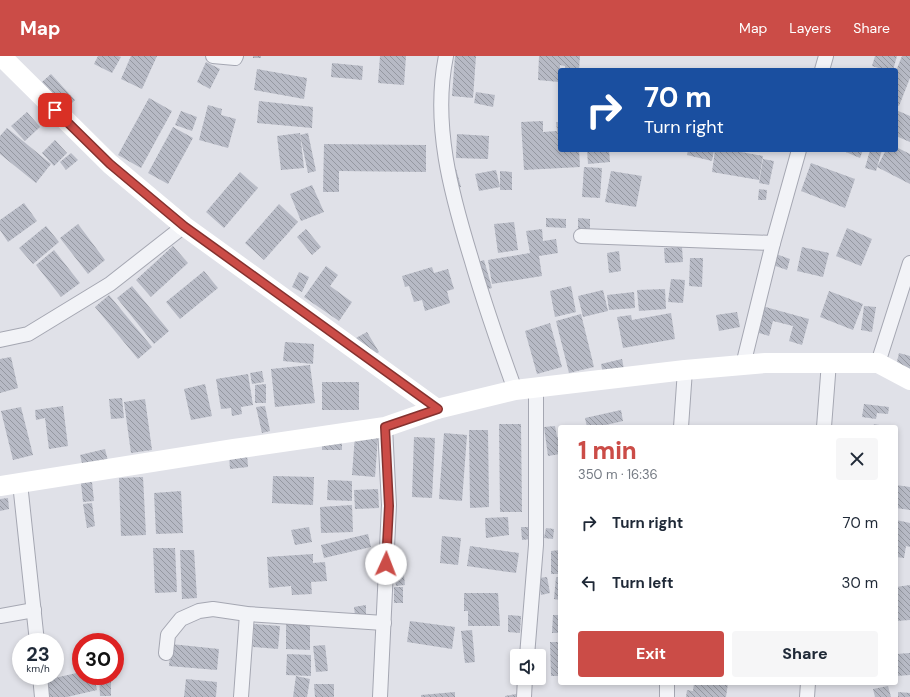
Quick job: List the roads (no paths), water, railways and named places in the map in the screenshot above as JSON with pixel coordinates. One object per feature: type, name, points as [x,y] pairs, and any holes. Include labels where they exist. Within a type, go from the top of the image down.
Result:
[{"type":"street","points":[[1,56],[110,164],[184,226],[438,409]]},
{"type":"street","points":[[213,56],[235,58],[236,56]]},
{"type":"street","points":[[446,56],[442,106],[444,151],[448,173],[456,210],[486,308],[515,390]]},
{"type":"street","points":[[823,68],[826,56]]},
{"type":"street","points":[[743,365],[773,242],[798,152]]},
{"type":"street","points":[[0,340],[28,334],[110,284],[184,226]]},
{"type":"street","points":[[581,236],[773,242]]},
{"type":"street","points":[[878,363],[910,263]]},
{"type":"street","points":[[824,425],[829,362]]},
{"type":"street","points":[[0,486],[385,427],[438,409],[515,390],[684,370],[743,365],[829,362],[878,363],[910,380]]},
{"type":"street","points":[[681,425],[684,370]]},
{"type":"street","points":[[528,649],[536,545],[536,388]]},
{"type":"street","points":[[380,697],[389,506],[385,427]]},
{"type":"street","points":[[20,482],[36,633]]},
{"type":"street","points":[[166,653],[168,635],[181,619],[199,611],[213,609],[247,614],[384,623]]},
{"type":"street","points":[[0,616],[34,610]]},
{"type":"street","points":[[241,697],[247,614]]},
{"type":"street","points":[[41,685],[42,697]]},
{"type":"street","points":[[524,697],[525,685]]},
{"type":"street","points":[[666,697],[667,685]]},
{"type":"street","points":[[807,697],[808,685]]}]
